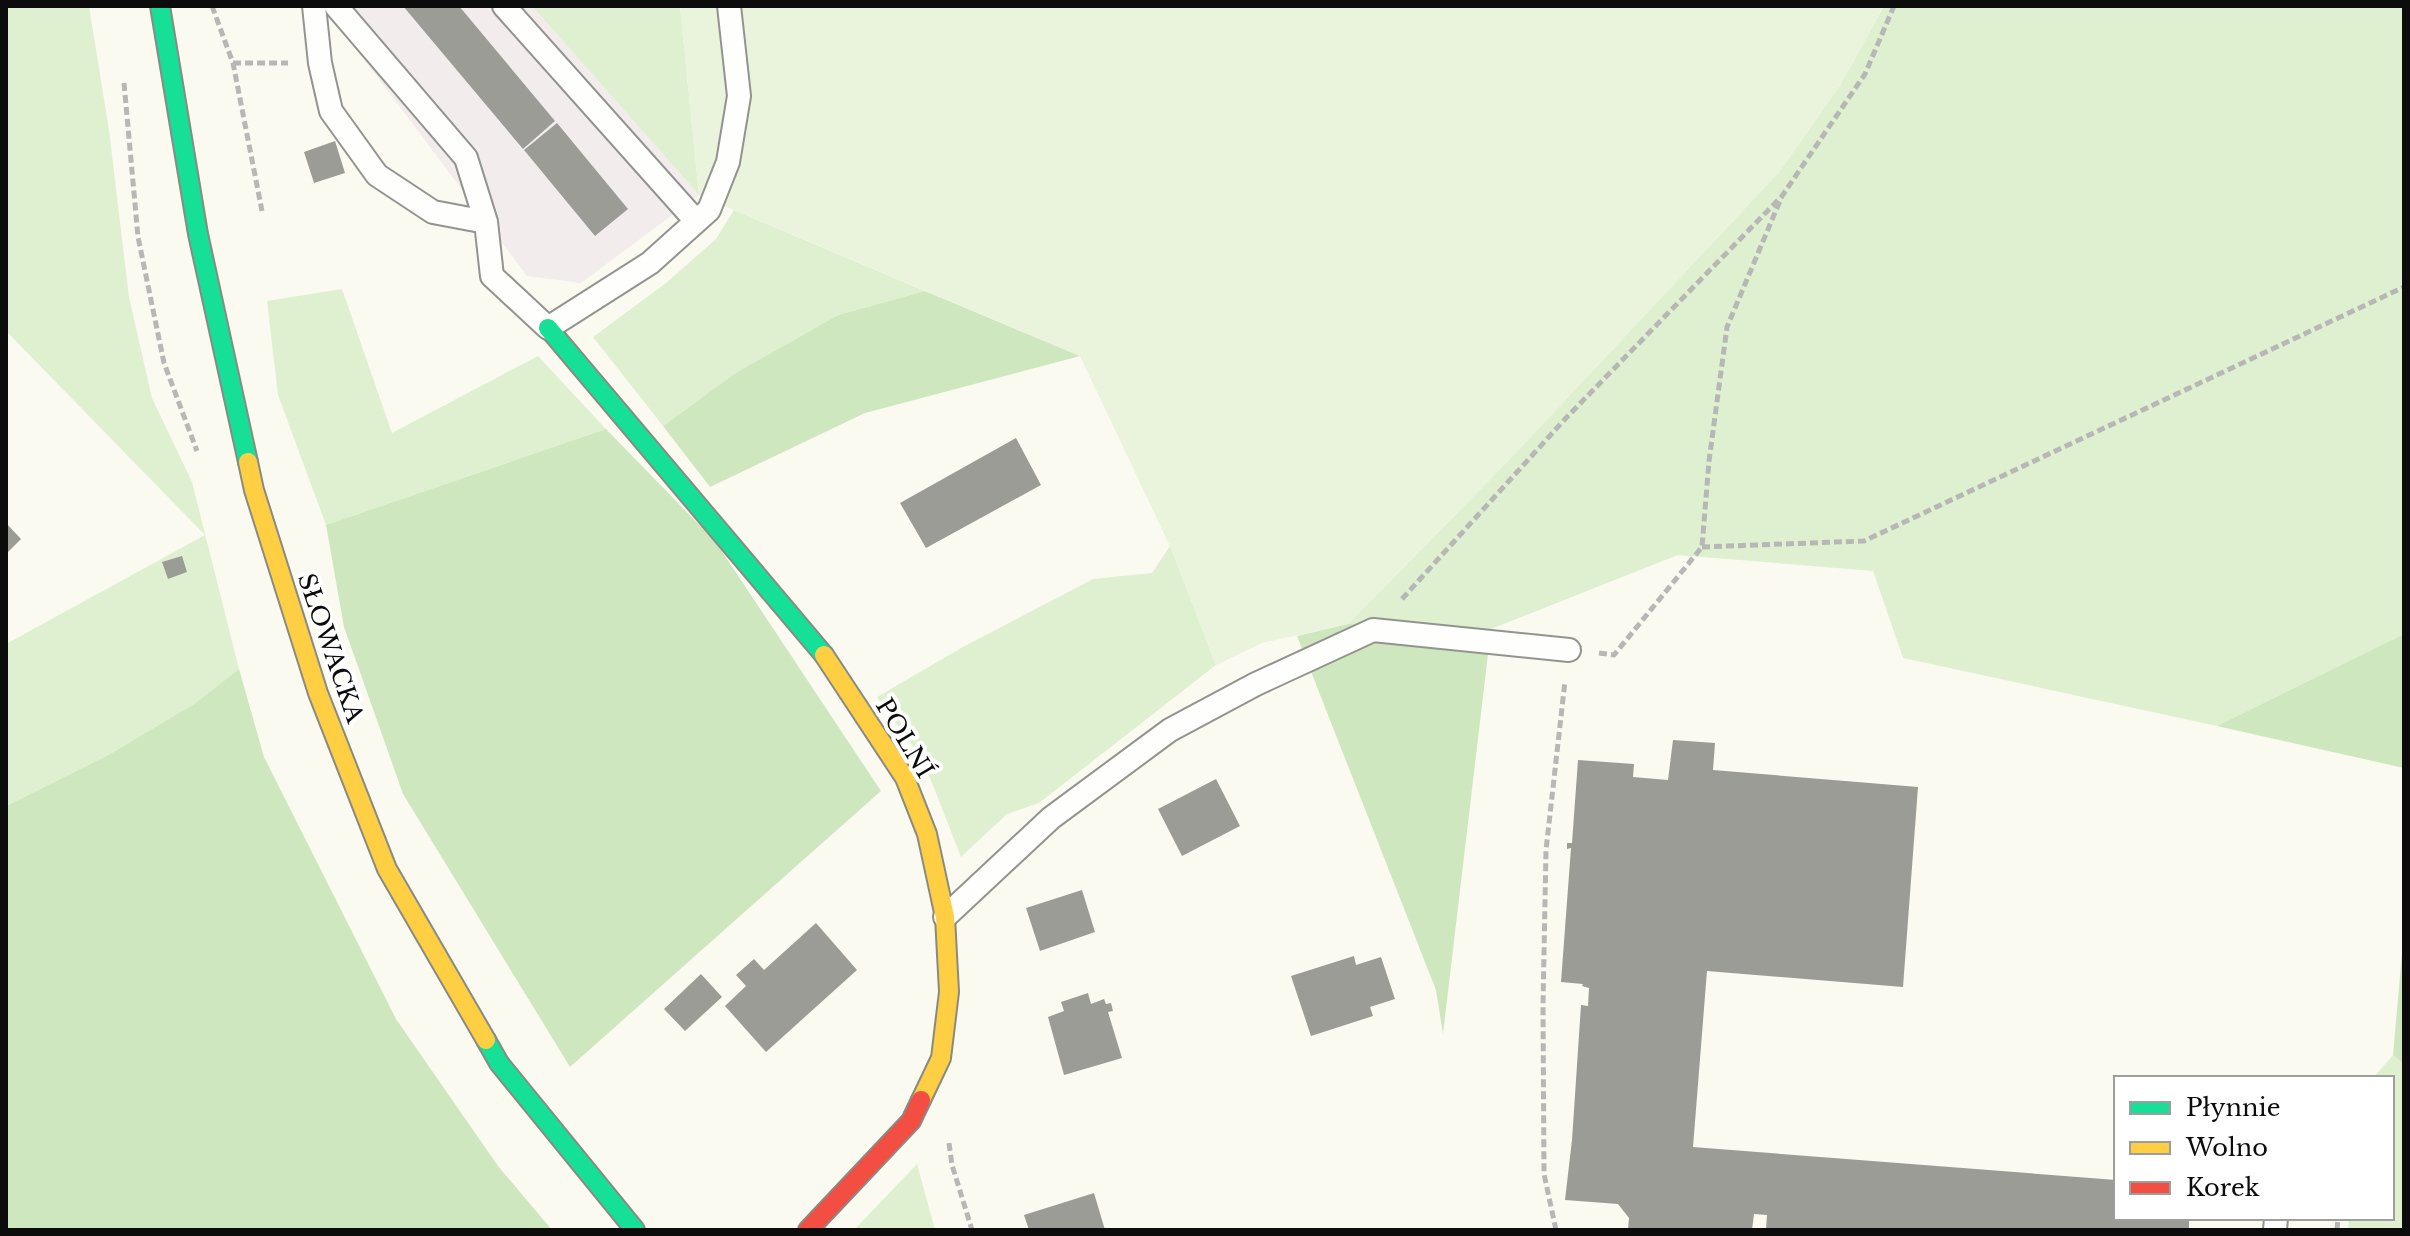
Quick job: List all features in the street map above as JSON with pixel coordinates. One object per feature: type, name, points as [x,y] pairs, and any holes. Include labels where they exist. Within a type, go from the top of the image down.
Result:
[{"type":"street","name":"SŁOWACKA","points":[[160,6],[198,234],[254,490],[324,708],[387,869],[499,1063],[635,1230]]},
{"type":"street","name":"POLNÍ","points":[[548,328],[829,661],[905,778],[927,834],[945,917],[949,992],[941,1058],[911,1121],[808,1230]]},
{"type":"lane","points":[[314,6],[320,63],[331,111],[377,175],[433,212],[486,222]]},
{"type":"lane","points":[[336,6],[466,158],[486,222],[492,276],[548,328],[650,263],[709,210],[728,162],[739,96],[729,6]]},
{"type":"lane","points":[[504,6],[696,221]]},
{"type":"lane","points":[[945,917],[1051,818],[1170,730],[1256,684],[1373,630],[1569,650]]},
{"type":"path","points":[[212,6],[233,63],[262,211]]},
{"type":"path","points":[[1373,630],[1566,418],[1782,196],[1865,74],[1894,6]]},
{"type":"path","points":[[233,63],[320,63]]},
{"type":"path","points":[[1556,1230],[1544,1174],[1546,865],[1569,650],[1614,655],[1702,547],[1709,461],[1727,327],[1782,196]]},
{"type":"path","points":[[1702,547],[1864,541],[2404,287]]},
{"type":"shaded area","points":[[324,6],[532,6],[699,195],[581,283],[527,276]]},
{"type":"green space","points":[[6,6],[89,6],[109,130],[129,297],[152,398],[192,482],[239,669],[194,704],[110,754],[6,806],[6,644],[205,535],[6,331]]},
{"type":"green space","points":[[532,6],[680,6],[699,195]]},
{"type":"green space","points":[[680,6],[1884,6],[1839,87],[1779,172],[1508,461],[1348,624],[1262,643],[1216,665],[1170,546],[1080,356],[699,195]]},
{"type":"green space","points":[[1884,6],[2404,6],[2404,634],[2217,726],[1903,658],[1873,571],[1678,555],[1491,629],[1348,624],[1508,461],[1779,172],[1839,87]]},
{"type":"green space","points":[[734,210],[925,291],[838,315],[737,372],[663,426],[593,337],[666,283],[716,239]]},
{"type":"green space","points":[[342,289],[392,433],[538,356],[606,429],[326,525],[278,395],[267,301]]},
{"type":"green space","points":[[925,291],[1080,356],[865,413],[710,487],[663,426],[737,372],[838,315]]},
{"type":"green space","points":[[606,429],[715,541],[881,791],[570,1067],[403,794],[344,627],[326,525]]},
{"type":"green space","points":[[1170,546],[1216,665],[1039,803],[1007,814],[961,857],[923,760],[877,697],[961,648],[1093,579],[1152,573]]},
{"type":"green space","points":[[1348,624],[1491,629],[1443,1034],[1436,990],[1297,636]]},
{"type":"green space","points":[[2404,634],[2404,768],[2217,726]]},
{"type":"green space","points":[[239,669],[264,757],[396,1019],[498,1166],[552,1230],[6,1230],[6,806],[110,754],[194,704]]},
{"type":"green space","points":[[2404,931],[2404,1064],[2393,1055]]},
{"type":"green space","points":[[2393,1055],[2404,1064],[2404,1230],[2348,1230],[2349,1220],[2394,1220],[2394,1076],[2375,1076]]},
{"type":"green space","points":[[917,1164],[935,1230],[854,1230]]},
{"type":"building","points":[[403,6],[459,6],[555,121],[523,149]]},
{"type":"building","points":[[557,123],[628,209],[595,236],[524,150]]},
{"type":"building","points":[[335,141],[345,173],[314,183],[304,152]]},
{"type":"building","points":[[1016,438],[1041,485],[926,548],[900,503]]},
{"type":"building","points":[[6,523],[21,539],[6,554]]},
{"type":"building","points":[[182,556],[187,572],[168,579],[162,562]]},
{"type":"building","points":[[1673,740],[1715,743],[1713,770],[1918,787],[1903,987],[1707,971],[1693,1147],[2114,1180],[2114,1220],[2189,1220],[2189,1230],[1766,1230],[1767,1215],[1754,1214],[1752,1230],[1628,1230],[1629,1218],[1618,1204],[1565,1200],[1581,1005],[1588,1006],[1589,988],[1583,984],[1561,982],[1571,848],[1567,849],[1567,843],[1572,843],[1578,760],[1634,764],[1633,777],[1668,780]]},
{"type":"building","points":[[1216,779],[1240,826],[1182,856],[1158,809]]},
{"type":"building","points":[[1082,890],[1095,932],[1040,951],[1026,908]]},
{"type":"building","points":[[816,923],[857,970],[766,1052],[725,1006],[746,986],[736,975],[754,959],[764,970]]},
{"type":"building","points":[[1354,956],[1356,965],[1381,957],[1395,999],[1370,1007],[1373,1016],[1311,1036],[1291,976]]},
{"type":"building","points":[[701,974],[722,997],[685,1031],[664,1009]]},
{"type":"building","points":[[1088,993],[1091,1004],[1104,999],[1106,1004],[1111,1003],[1113,1011],[1108,1012],[1122,1058],[1064,1075],[1048,1017],[1064,1011],[1061,1002]]},
{"type":"building","points":[[1094,1193],[1105,1230],[1029,1230],[1024,1215]]},
{"type":"traffic: fast","points":[[160,6],[198,234],[248,462]]},
{"type":"traffic: fast","points":[[548,328],[824,655]]},
{"type":"traffic: fast","points":[[486,1040],[499,1063],[635,1230]]},
{"type":"traffic: slow","points":[[248,462],[318,693],[387,869],[486,1040]]},
{"type":"traffic: slow","points":[[824,655],[905,778],[927,834],[945,917],[949,992],[941,1058],[921,1100]]},
{"type":"traffic: jam","points":[[808,1230],[911,1121],[921,1100]]}]
